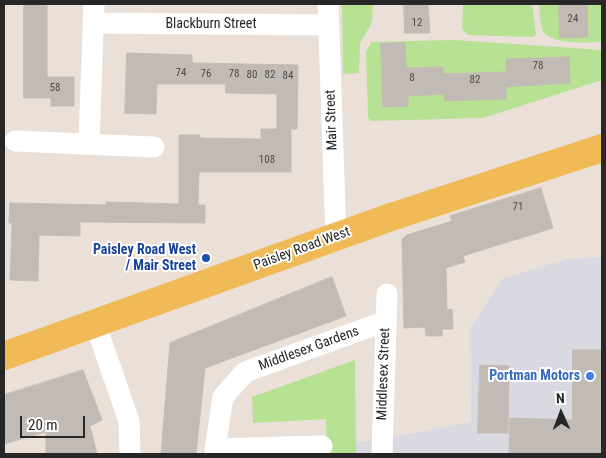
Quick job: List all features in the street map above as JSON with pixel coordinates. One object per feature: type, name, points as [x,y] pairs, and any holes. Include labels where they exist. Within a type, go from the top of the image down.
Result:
[{"type":"main road","name":"Paisley Road West","points":[[4,356],[336,236],[602,148]]},
{"type":"street","name":"Mair Street","points":[[328,4],[336,236]]},
{"type":"street","name":"Blackburn Street","points":[[89,143],[94,13],[328,25]]},
{"type":"street","points":[[15,141],[89,143],[154,148]]},
{"type":"street","name":"Middlesex Street","points":[[382,454],[388,294]]},
{"type":"street","name":"Middlesex Gardens","points":[[322,446],[215,449],[223,396],[245,372],[386,321]]},
{"type":"street","points":[[95,323],[129,421],[130,454]]},
{"type":"shaded area","points":[[602,257],[602,454],[223,454],[296,446],[372,441],[471,422],[470,328],[502,279],[567,259]]},
{"type":"green space","points":[[342,4],[373,4],[372,22],[360,44],[359,73],[343,74]]},
{"type":"green space","points":[[463,4],[532,4],[536,34],[533,37],[467,35],[462,28]]},
{"type":"green space","points":[[539,4],[602,4],[602,41],[589,43],[571,42],[562,41],[547,35],[542,28]]},
{"type":"green space","points":[[455,40],[602,50],[602,80],[483,118],[370,121],[368,117],[366,52],[371,42]]},
{"type":"green space","points":[[355,360],[356,454],[327,454],[326,419],[253,423],[252,397]]},
{"type":"building","points":[[24,4],[47,4],[47,77],[74,77],[74,106],[51,106],[51,98],[24,98]]},
{"type":"building","points":[[404,4],[428,4],[430,33],[405,33]]},
{"type":"building","points":[[559,4],[587,4],[588,37],[560,38]]},
{"type":"building","points":[[381,43],[405,43],[406,68],[443,67],[443,74],[506,72],[506,59],[569,57],[570,83],[506,87],[506,99],[444,101],[444,94],[408,96],[408,106],[383,107]]},
{"type":"building","points":[[127,53],[192,55],[192,63],[298,65],[297,129],[277,129],[277,94],[226,93],[225,84],[157,84],[156,114],[125,113]]},
{"type":"building","points":[[261,129],[291,129],[291,172],[199,172],[198,205],[205,205],[205,223],[80,222],[80,236],[39,235],[38,281],[10,280],[12,223],[9,223],[10,203],[106,205],[106,202],[179,204],[179,135],[200,135],[200,138],[261,139]]},
{"type":"building","points":[[541,188],[553,228],[463,256],[465,262],[446,268],[447,310],[452,309],[453,329],[442,329],[442,336],[426,336],[425,327],[404,328],[402,239],[407,235],[452,221],[450,216]]},
{"type":"building","points":[[332,277],[346,316],[205,368],[196,454],[161,454],[170,343]]},
{"type":"building","points":[[573,350],[602,350],[602,454],[509,454],[510,418],[572,420]]},
{"type":"building","points":[[480,365],[509,366],[508,433],[478,433]]},
{"type":"building","points":[[83,370],[102,420],[90,426],[97,454],[46,454],[46,432],[4,444],[4,395]]},
{"type":"place","name":"Paisley Road West / Mair Street","points":[[206,258]]},
{"type":"place","name":"Portman Motors","points":[[590,376]]}]
